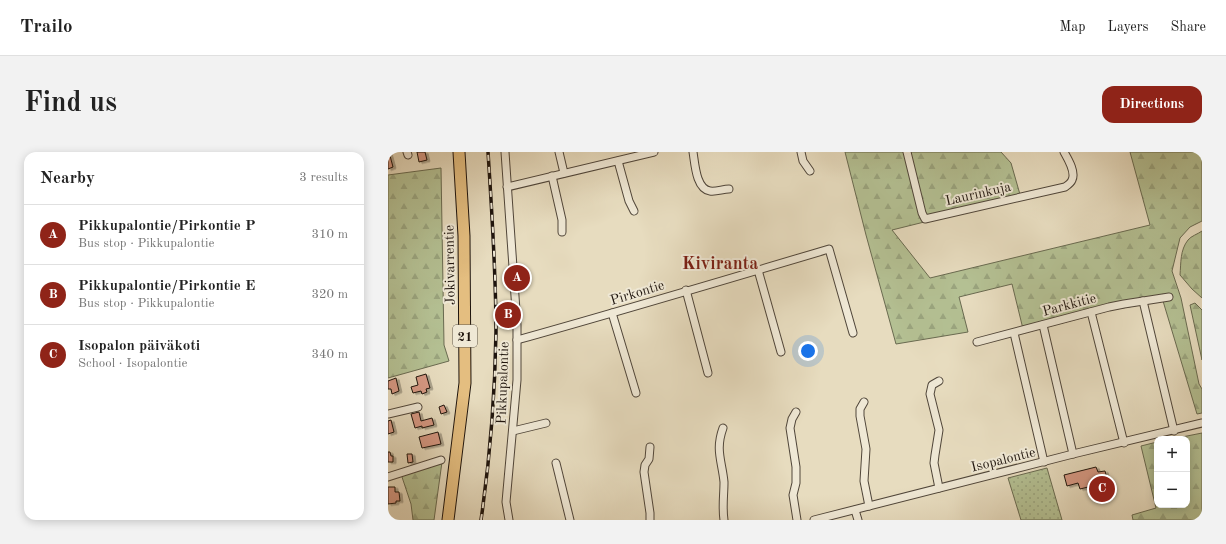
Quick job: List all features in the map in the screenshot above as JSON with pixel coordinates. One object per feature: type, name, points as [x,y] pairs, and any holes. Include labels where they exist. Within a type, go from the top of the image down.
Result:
[{"type":"highway","name":"Jokivarrentie","points":[[448,520],[465,384],[464,236],[459,152]]},
{"type":"street","name":"Pikkupalontie","points":[[505,152],[517,340],[517,380],[506,502],[509,520]]},
{"type":"street","points":[[559,152],[564,173]]},
{"type":"street","points":[[507,187],[618,161],[644,153],[654,152]]},
{"type":"street","points":[[693,152],[700,183],[703,188],[710,191],[729,189]]},
{"type":"street","points":[[800,152],[803,161],[810,171]]},
{"type":"street","name":"Laurinkuja","points":[[907,152],[922,213],[925,219],[1065,187],[1070,184],[1073,175],[1070,163],[1064,152]]},
{"type":"street","points":[[618,161],[629,201],[634,211]]},
{"type":"street","points":[[552,176],[562,220],[562,232]]},
{"type":"street","name":"Pirkontie","points":[[517,340],[829,248],[853,332]]},
{"type":"street","points":[[758,270],[781,352]]},
{"type":"street","points":[[686,290],[708,373]]},
{"type":"street","name":"Parkkitie","points":[[977,342],[1124,304],[1169,297]]},
{"type":"street","points":[[1143,301],[1174,431]]},
{"type":"street","points":[[1091,312],[1124,443]]},
{"type":"street","points":[[612,313],[636,393]]},
{"type":"street","points":[[1043,325],[1073,454]]},
{"type":"street","points":[[1014,333],[1044,462]]},
{"type":"street","points":[[939,381],[932,385],[930,394],[939,430],[934,454],[934,463],[940,488]]},
{"type":"street","points":[[864,402],[860,409],[860,416],[866,449],[864,480],[869,506]]},
{"type":"street","points":[[388,414],[418,407]]},
{"type":"street","points":[[796,412],[792,419],[790,428],[796,467],[796,483],[793,495],[797,520]]},
{"type":"street","points":[[513,431],[546,423]]},
{"type":"street","name":"Isopalontie","points":[[814,520],[1073,454],[1200,424]]},
{"type":"street","points":[[723,428],[719,449],[724,480],[724,520]]},
{"type":"street","points":[[650,447],[650,459],[645,465],[644,472],[650,520]]},
{"type":"street","points":[[388,477],[441,460]]},
{"type":"street","points":[[556,463],[570,520]]},
{"type":"street","points":[[854,510],[858,520]]},
{"type":"green space","points":[[845,152],[1001,152],[1011,163],[1021,198],[892,230],[930,278],[1150,225],[1130,152],[1202,152],[1202,221],[1190,227],[1180,238],[1172,271],[1181,298],[1199,384],[1202,389],[1202,413],[1197,414],[1163,301],[1111,310],[1024,333],[1012,284],[959,297],[968,332],[896,344]]},
{"type":"green space","points":[[441,168],[444,345],[449,361],[388,378],[388,175]]},
{"type":"green space","points":[[1202,231],[1202,298],[1180,275],[1181,257],[1185,244],[1191,237]]},
{"type":"green space","points":[[1195,303],[1202,310],[1202,360],[1190,305]]},
{"type":"green space","points":[[1202,433],[1202,520],[1133,520],[1132,515],[1156,508],[1190,508],[1190,436],[1187,436]]},
{"type":"green space","points":[[1154,443],[1154,500],[1141,446]]},
{"type":"green space","points":[[442,462],[434,520],[413,520],[411,504],[401,474]]},
{"type":"green space","points":[[1047,468],[1062,520],[1021,520],[1008,478]]},
{"type":"building","points":[[388,152],[393,167],[388,169]]},
{"type":"building","points":[[417,152],[425,152],[427,160],[419,162]]},
{"type":"building","points":[[426,374],[430,388],[426,389],[427,392],[422,394],[421,391],[413,393],[411,387],[418,385],[416,377]]},
{"type":"building","points":[[396,378],[399,391],[392,394],[391,389],[388,389],[388,381]]},
{"type":"building","points":[[444,405],[447,412],[441,414],[439,407]]},
{"type":"building","points":[[419,412],[421,421],[432,418],[434,425],[415,428],[411,414]]},
{"type":"building","points":[[391,420],[394,432],[388,434],[388,421]]},
{"type":"building","points":[[438,432],[441,444],[422,448],[419,437]]},
{"type":"building","points":[[388,452],[390,452],[391,456],[393,456],[393,462],[388,462]]},
{"type":"building","points":[[407,454],[412,454],[413,462],[408,463]]},
{"type":"building","points":[[1096,467],[1098,472],[1105,471],[1108,482],[1080,489],[1078,483],[1067,486],[1064,475]]},
{"type":"building","points":[[388,487],[395,487],[395,492],[399,492],[400,501],[388,504]]},
{"type":"railway","points":[[481,520],[492,426],[496,332],[495,264],[488,152]]},
{"type":"place","name":"Pikkupalontie/Pirkontie P","points":[[517,278]]},
{"type":"place","name":"Pikkupalontie/Pirkontie E","points":[[508,315]]},
{"type":"place","name":"Isopalon päiväkoti","points":[[1102,489]]},
{"type":"district","name":"Kiviranta","points":[[720,263]]}]
